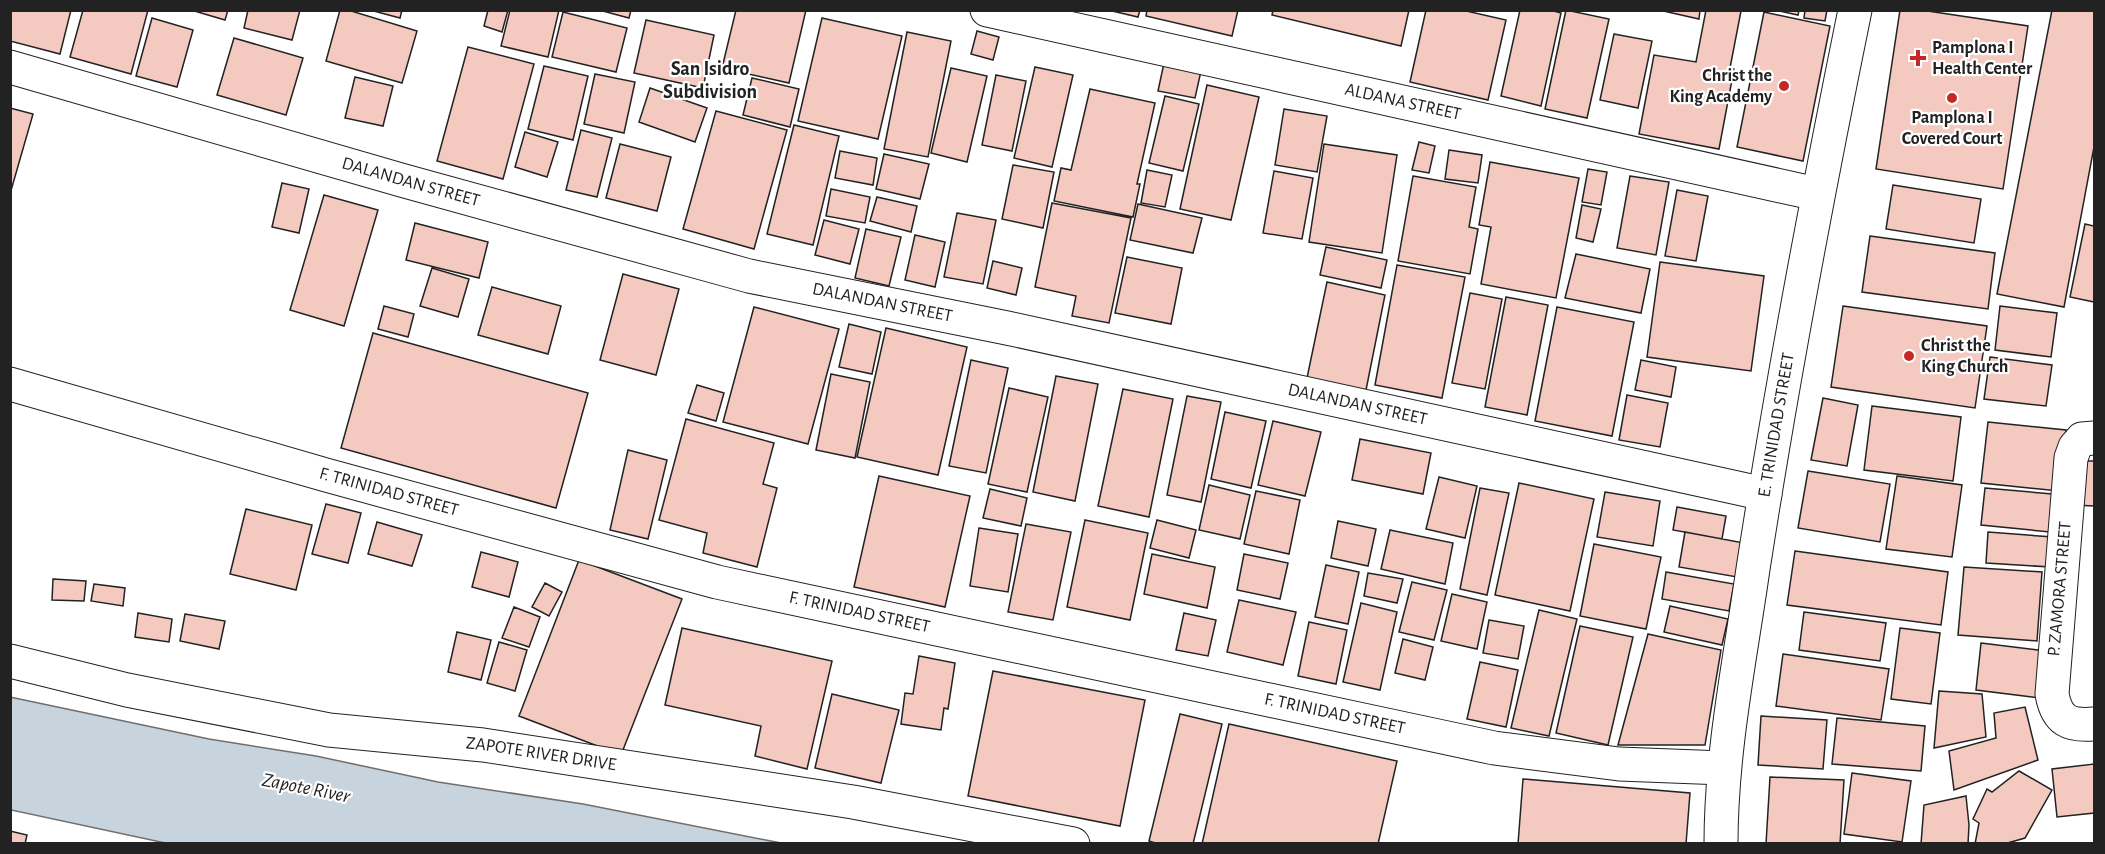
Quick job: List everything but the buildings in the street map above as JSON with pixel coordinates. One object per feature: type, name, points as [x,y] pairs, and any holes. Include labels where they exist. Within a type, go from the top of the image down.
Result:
[{"type":"street","name":"ALDANA STREET","points":[[987,10],[1817,194]]},
{"type":"street","name":"E. TRINIDAD STREET","points":[[1721,843],[1724,768],[1765,494],[1817,194],[1855,10]]},
{"type":"street","name":"DALANDAN STREET","points":[[10,67],[401,180],[749,276],[1006,328],[1765,494]]},
{"type":"street","name":"F. TRINIDAD STREET","points":[[10,384],[326,475],[717,582],[1494,748],[1619,764],[1724,768]]},
{"type":"street","name":"P. ZAMORA STREET","points":[[2094,438],[2082,439],[2075,447],[2071,458],[2052,694],[2054,705],[2067,722],[2077,725],[2094,724]]},
{"type":"street","name":"ZAPOTE RIVER DRIVE","points":[[10,661],[127,690],[329,730],[494,747],[853,802],[1073,843]]},
{"type":"water","name":"Zapote River","points":[[10,697],[209,739],[316,756],[438,782],[583,804],[781,843],[170,844],[11,810]]},
{"type":"place","name":"Pamplona I Health Center","points":[[1918,58]]},
{"type":"place","name":"Christ the King Academy","points":[[1784,86]]},
{"type":"place","name":"Pamplona I Covered Court","points":[[1952,98]]},
{"type":"place","name":"Christ the King Church","points":[[1909,356]]},
{"type":"district","name":"San Isidro Subdivision","points":[[710,80]]}]
